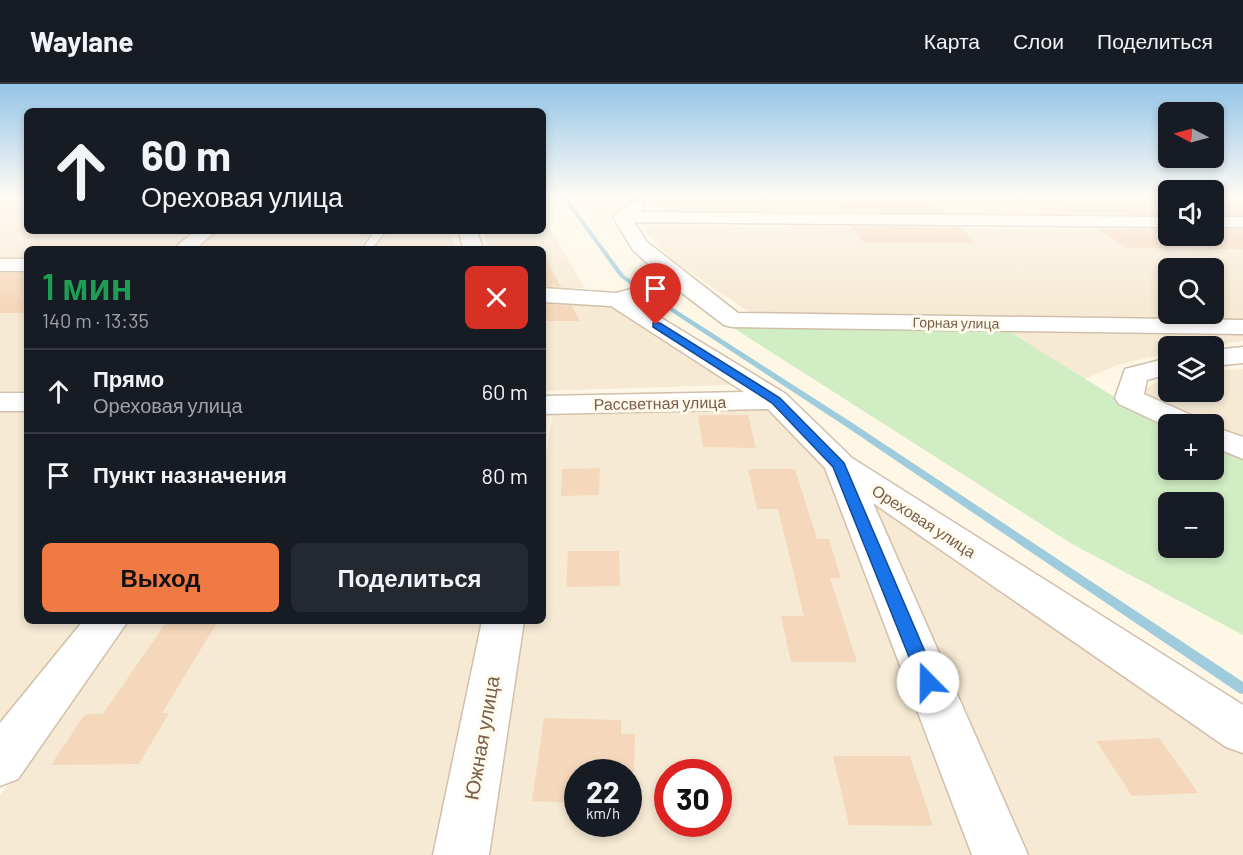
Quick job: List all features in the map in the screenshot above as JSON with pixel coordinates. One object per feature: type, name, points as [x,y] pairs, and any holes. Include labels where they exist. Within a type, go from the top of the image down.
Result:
[{"type":"street","name":"Горная улица","points":[[638,233],[640,246],[732,320],[1243,327]]},
{"type":"street","points":[[187,246],[203,234]]},
{"type":"street","points":[[0,265],[24,266]]},
{"type":"street","points":[[616,300],[682,282]]},
{"type":"street","name":"Ореховая улица","points":[[546,295],[616,300],[776,400],[840,465],[1243,731]]},
{"type":"street","points":[[1224,357],[1243,355]]},
{"type":"street","points":[[1158,369],[1135,375],[1129,398],[1165,414]]},
{"type":"street","name":"Рассветная улица","points":[[546,405],[776,400]]},
{"type":"street","points":[[1224,440],[1243,449]]},
{"type":"street","points":[[840,465],[1000,855]]},
{"type":"street","points":[[0,762],[105,624]]},
{"type":"street","name":"Южная улица","points":[[461,855],[502,624]]},
{"type":"shaded area","points":[[0,233],[192,234],[175,246],[24,246],[24,262],[0,261]]},
{"type":"shaded area","points":[[552,233],[585,288],[546,288],[546,246],[488,246],[484,234]]},
{"type":"shaded area","points":[[647,233],[1158,233],[1158,246],[1224,246],[1224,233],[1243,233],[1243,321],[1224,321],[1224,258],[1158,258],[1158,320],[761,316],[751,313],[672,260]]},
{"type":"shaded area","points":[[214,234],[370,234],[360,246],[198,246]]},
{"type":"shaded area","points":[[385,234],[451,234],[454,246],[377,246]]},
{"type":"shaded area","points":[[0,271],[24,271],[24,391],[0,391]]},
{"type":"shaded area","points":[[546,302],[610,303],[716,370],[730,385],[546,391]]},
{"type":"shaded area","points":[[1005,329],[1243,332],[1243,341],[1224,344],[1224,336],[1158,336],[1158,355],[1118,365],[1085,379]]},
{"type":"shaded area","points":[[1243,369],[1243,443],[1224,434],[1224,414],[1178,414],[1135,395],[1158,382],[1158,402],[1224,402],[1224,370]]},
{"type":"shaded area","points":[[761,406],[824,457],[980,855],[485,855],[524,624],[546,624],[546,455],[554,407]]},
{"type":"shaded area","points":[[0,412],[24,412],[24,624],[89,624],[0,736]]},
{"type":"shaded area","points":[[863,495],[1243,748],[1243,855],[1023,855]]},
{"type":"shaded area","points":[[124,624],[489,624],[445,855],[0,855],[0,796]]},
{"type":"green space","points":[[732,327],[1005,329],[1116,398],[1158,419],[1158,480],[1224,480],[1224,451],[1243,461],[1243,635],[1072,544]]},
{"type":"building","points":[[856,233],[966,233],[976,243],[864,243]]},
{"type":"building","points":[[1103,233],[1158,233],[1158,246],[1224,246],[1224,233],[1243,233],[1243,249],[1127,248]]},
{"type":"building","points":[[546,260],[561,287],[546,286]]},
{"type":"building","points":[[0,273],[24,273],[24,313],[0,313]]},
{"type":"building","points":[[546,304],[572,306],[580,321],[546,321]]},
{"type":"building","points":[[698,415],[748,415],[756,448],[703,447]]},
{"type":"building","points":[[600,468],[599,495],[561,496],[562,469]]},
{"type":"building","points":[[748,469],[795,469],[817,539],[829,539],[841,578],[830,578],[857,662],[791,662],[781,616],[804,616],[778,509],[757,509]]},
{"type":"building","points":[[568,551],[619,551],[620,586],[566,587]]},
{"type":"building","points":[[165,624],[216,624],[162,713],[169,713],[139,764],[51,765],[83,717],[89,714],[103,714]]},
{"type":"building","points":[[544,718],[621,720],[621,734],[635,734],[634,759],[564,759],[564,802],[532,801]]},
{"type":"building","points":[[1159,738],[1198,793],[1132,796],[1096,741]]},
{"type":"building","points":[[833,756],[910,756],[933,826],[849,825]]},
{"type":"waterway","points":[[590,233],[622,276],[636,286]]},
{"type":"waterway","points":[[654,298],[848,424],[1243,689]]},
{"type":"route","points":[[656,325],[776,400],[840,465],[928,682]]}]
